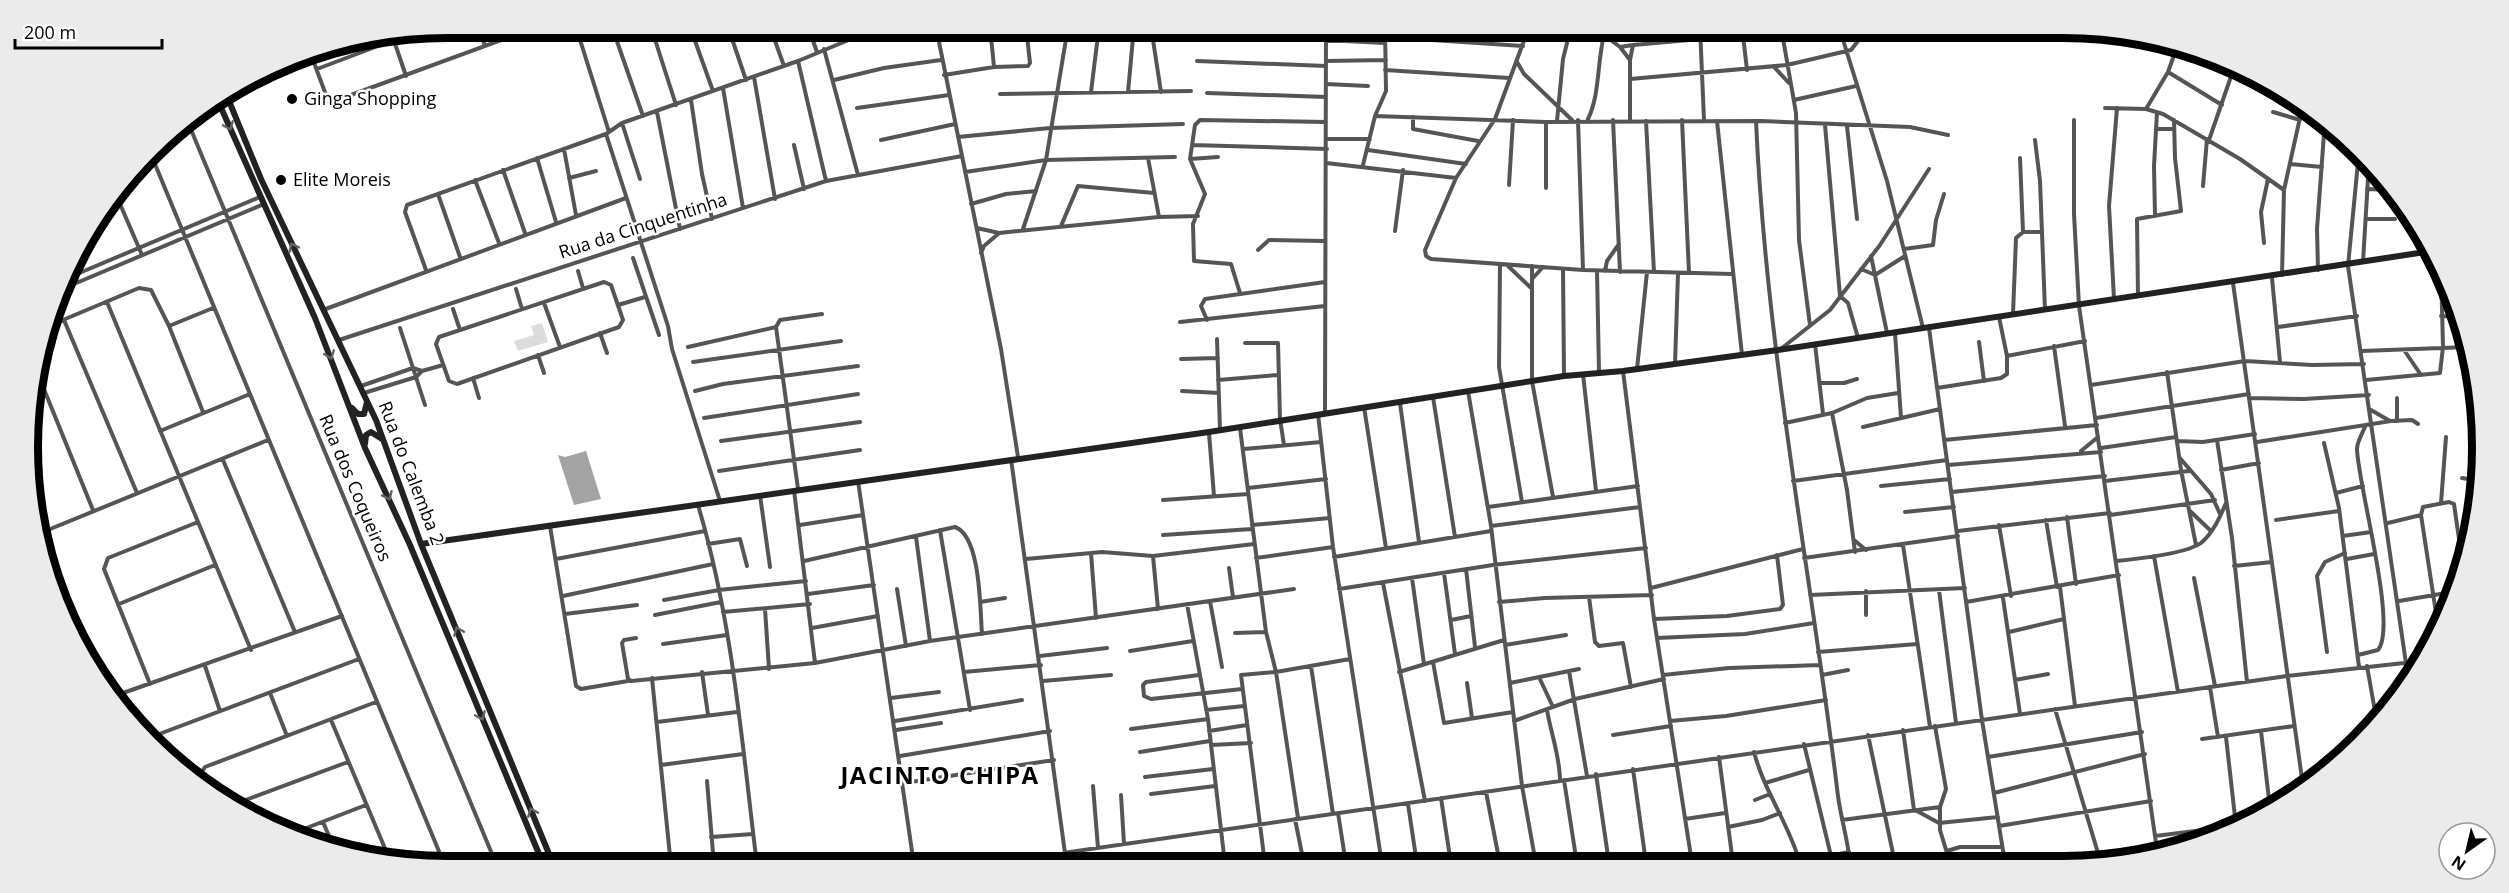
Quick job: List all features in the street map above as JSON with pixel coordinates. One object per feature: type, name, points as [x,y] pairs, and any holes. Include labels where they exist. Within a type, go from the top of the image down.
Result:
[{"type":"street","points":[[481,38],[484,46]]},
{"type":"street","points":[[313,60],[329,103],[506,38]]},
{"type":"street","points":[[579,38],[626,198],[720,501]]},
{"type":"street","points":[[616,38],[642,116]]},
{"type":"street","points":[[655,38],[676,105]]},
{"type":"street","points":[[694,38],[713,91]]},
{"type":"street","points":[[732,38],[746,80]]},
{"type":"street","points":[[774,38],[784,66]]},
{"type":"street","points":[[812,38],[817,52]]},
{"type":"street","points":[[426,270],[405,210],[408,206],[608,133],[622,123],[798,61],[852,38]]},
{"type":"street","points":[[938,38],[1001,349],[1065,853]]},
{"type":"street","points":[[991,38],[994,67]]},
{"type":"street","points":[[944,75],[994,67],[1030,65],[1027,38]]},
{"type":"street","points":[[1023,229],[1046,160],[1066,38]]},
{"type":"street","points":[[1091,92],[1098,38]]},
{"type":"street","points":[[1128,92],[1133,38]]},
{"type":"street","points":[[1152,38],[1161,92]]},
{"type":"street","points":[[1302,38],[1385,43]]},
{"type":"street","points":[[1363,165],[1375,116],[1384,96],[1385,38]]},
{"type":"street","points":[[1400,38],[1522,46]]},
{"type":"street","points":[[1525,38],[1495,119],[1478,141],[1456,178],[1425,250],[1426,256],[1563,269],[1732,274]]},
{"type":"street","points":[[1557,121],[1563,59],[1569,38]]},
{"type":"street","points":[[1588,120],[1594,104],[1603,38]]},
{"type":"street","points":[[1608,38],[1620,47],[1630,60]]},
{"type":"street","points":[[1743,38],[1747,70]]},
{"type":"street","points":[[1782,38],[1789,84],[1794,100],[1798,240],[1810,326]]},
{"type":"street","points":[[1842,38],[1887,181],[1895,219],[1926,327],[1940,409],[1982,720],[2004,856]]},
{"type":"street","points":[[1630,78],[1702,74],[1787,65],[1852,49],[1860,38]]},
{"type":"street","points":[[1325,39],[1327,149],[1321,442],[1339,589],[1381,856]]},
{"type":"street","points":[[1620,47],[1701,39],[1704,120]]},
{"type":"street","points":[[393,41],[406,76]]},
{"type":"street","points":[[317,69],[389,42]]},
{"type":"street","points":[[1630,121],[1630,60],[1633,45]]},
{"type":"street","points":[[824,49],[858,175]]},
{"type":"street","points":[[2146,109],[2168,72],[2175,53]]},
{"type":"street","points":[[834,80],[884,68],[941,60]]},
{"type":"street","points":[[1197,61],[1326,64],[1386,60]]},
{"type":"street","points":[[798,61],[826,181]]},
{"type":"street","points":[[1516,62],[1524,74],[1559,105],[1572,120]]},
{"type":"street","points":[[1774,67],[1789,84]]},
{"type":"street","points":[[1385,70],[1509,78]]},
{"type":"street","points":[[2168,72],[2222,105]]},
{"type":"street","points":[[2203,186],[2208,140],[2231,75]]},
{"type":"street","points":[[754,77],[775,199]]},
{"type":"street","points":[[1326,84],[1368,86]]},
{"type":"street","points":[[1794,100],[1856,86]]},
{"type":"street","points":[[723,88],[743,209]]},
{"type":"street","points":[[1000,94],[1191,91]]},
{"type":"street","points":[[1207,93],[1326,97]]},
{"type":"street","points":[[856,108],[949,95]]},
{"type":"street","points":[[692,100],[702,174],[712,219]]},
{"type":"street","name":"Rua do Calemba 2","points":[[228,101],[261,179],[366,396],[421,544],[550,856]]},
{"type":"street","name":"Rua do Calemba 2","points":[[220,105],[309,305],[365,448],[410,545],[540,856]]},
{"type":"street","points":[[2105,108],[2146,109],[2175,120],[2284,190]]},
{"type":"street","points":[[2114,301],[2109,206],[2117,108]]},
{"type":"street","points":[[657,112],[680,229]]},
{"type":"street","points":[[2155,216],[2157,112]]},
{"type":"street","points":[[2273,112],[2300,120]]},
{"type":"street","points":[[2282,276],[2284,190],[2301,114]]},
{"type":"street","points":[[1375,116],[1546,122],[1572,120],[1756,121],[1910,127],[1948,135]]},
{"type":"street","points":[[1413,117],[1413,129],[1478,141]]},
{"type":"street","points":[[1240,293],[1231,264],[1194,261],[1192,228],[1205,191],[1190,159],[1195,125],[1200,120],[1326,123]]},
{"type":"street","points":[[1509,185],[1513,120]]},
{"type":"street","points":[[1578,120],[1583,270]]},
{"type":"street","points":[[1613,120],[1620,272]]},
{"type":"street","points":[[1682,120],[1689,273]]},
{"type":"street","points":[[1717,120],[1742,356]]},
{"type":"street","points":[[2074,120],[2074,214],[2079,306],[2142,732],[2156,845]]},
{"type":"street","points":[[2138,297],[2137,220],[2181,211],[2175,120]]},
{"type":"street","points":[[1646,121],[1654,272]]},
{"type":"street","points":[[1756,121],[1763,243],[1779,350],[1785,423],[1833,740],[1842,820],[1849,856]]},
{"type":"street","points":[[1546,122],[1546,188]]},
{"type":"street","points":[[622,123],[640,179]]},
{"type":"street","points":[[881,140],[955,124]]},
{"type":"street","points":[[958,137],[1050,128],[1183,124]]},
{"type":"street","points":[[1825,125],[1840,296],[1852,312],[1858,338]]},
{"type":"street","points":[[1847,126],[1857,219]]},
{"type":"street","name":"Rua dos Coqueiros","points":[[191,128],[493,856]]},
{"type":"street","points":[[2156,129],[2174,129]]},
{"type":"street","points":[[2318,270],[2317,229],[2324,133]]},
{"type":"street","points":[[1327,139],[1370,139]]},
{"type":"street","points":[[2035,140],[2045,311]]},
{"type":"street","points":[[794,145],[804,189]]},
{"type":"street","points":[[1192,145],[1327,149]]},
{"type":"street","points":[[564,149],[576,215]]},
{"type":"street","points":[[1368,150],[1466,164]]},
{"type":"street","name":"Rua da Cinquentinha","points":[[338,341],[826,181],[962,156]]},
{"type":"street","points":[[965,172],[1046,160],[1175,157]]},
{"type":"street","points":[[1190,159],[1218,157]]},
{"type":"street","points":[[537,158],[556,222]]},
{"type":"street","points":[[2013,315],[2016,240],[2023,232],[2020,158]]},
{"type":"street","points":[[1148,159],[1159,217]]},
{"type":"street","points":[[154,161],[441,856]]},
{"type":"street","points":[[1326,163],[1363,165],[1456,178]]},
{"type":"street","points":[[2290,164],[2322,167]]},
{"type":"street","points":[[2358,164],[2348,266],[2388,523],[2407,668]]},
{"type":"street","points":[[1779,350],[1824,315],[1840,296],[1871,256],[1929,169]]},
{"type":"street","points":[[1395,231],[1403,170]]},
{"type":"street","points":[[503,171],[525,233]]},
{"type":"street","points":[[569,178],[596,171]]},
{"type":"street","points":[[2363,263],[2368,175]]},
{"type":"street","points":[[2264,243],[2261,212],[2268,179]]},
{"type":"street","points":[[475,180],[499,243]]},
{"type":"street","points":[[2357,183],[2368,182]]},
{"type":"street","points":[[1060,226],[1078,186],[1154,193]]},
{"type":"street","points":[[2367,189],[2380,190]]},
{"type":"street","points":[[971,204],[1005,194],[1036,191]]},
{"type":"street","points":[[438,194],[460,257]]},
{"type":"street","points":[[1904,249],[1933,245],[1936,220],[1944,194]]},
{"type":"street","points":[[323,310],[460,257],[626,198]]},
{"type":"street","points":[[76,274],[226,212],[262,201]]},
{"type":"street","points":[[71,285],[229,219],[262,201]]},
{"type":"street","points":[[119,202],[142,255]]},
{"type":"street","points":[[976,228],[999,233],[1159,217],[1198,216]]},
{"type":"street","points":[[2366,219],[2396,219]]},
{"type":"street","points":[[2023,232],[2042,232]]},
{"type":"street","points":[[980,253],[984,246],[999,233]]},
{"type":"street","points":[[1258,250],[1269,240],[1324,241]]},
{"type":"street","points":[[1605,271],[1607,261],[1619,243]]},
{"type":"street","points":[[421,544],[698,506],[760,494],[858,480],[1209,432],[1564,376],[1637,370],[1742,356],[1926,327],[2272,278],[2423,253]]},
{"type":"street","points":[[1871,256],[1891,333],[1901,418]]},
{"type":"street","points":[[1861,270],[1875,274],[1905,256]]},
{"type":"street","points":[[633,258],[659,335]]},
{"type":"street","points":[[1500,264],[1501,386],[1522,502]]},
{"type":"street","points":[[1507,265],[1531,288]]},
{"type":"street","points":[[1532,266],[1532,381],[1552,497]]},
{"type":"street","points":[[1531,280],[1543,267]]},
{"type":"street","points":[[1563,269],[1564,376]]},
{"type":"street","points":[[578,271],[583,288]]},
{"type":"street","points":[[1597,271],[1599,373]]},
{"type":"street","points":[[1637,370],[1647,272]]},
{"type":"street","points":[[1675,365],[1678,273]]},
{"type":"street","points":[[2272,278],[2280,362]]},
{"type":"street","points":[[1207,320],[1201,306],[1203,301],[1240,293],[1325,282]]},
{"type":"street","points":[[608,283],[623,324],[473,378],[452,383],[443,365],[436,341],[439,337],[583,288],[608,283]]},
{"type":"street","points":[[2233,283],[2302,778]]},
{"type":"street","points":[[57,323],[139,288],[148,288],[153,291],[203,412]]},
{"type":"street","points":[[516,289],[522,309]]},
{"type":"street","points":[[2366,380],[2440,373],[2443,347],[2441,292]]},
{"type":"street","points":[[618,306],[645,297]]},
{"type":"street","points":[[107,302],[251,650]]},
{"type":"street","points":[[544,302],[560,347]]},
{"type":"street","points":[[1180,322],[1325,306]]},
{"type":"street","points":[[169,326],[213,308]]},
{"type":"street","points":[[453,309],[460,330]]},
{"type":"street","points":[[815,663],[795,489],[794,460],[776,327],[780,320],[822,314]]},
{"type":"street","points":[[2277,327],[2357,316]]},
{"type":"street","points":[[2441,316],[2450,316]]},
{"type":"street","points":[[1936,388],[2001,378],[2007,374],[2007,356],[1999,317]]},
{"type":"street","points":[[64,320],[137,493]]},
{"type":"street","points":[[688,347],[776,327]]},
{"type":"street","points":[[400,328],[425,405]]},
{"type":"street","points":[[600,333],[607,353]]},
{"type":"street","points":[[1217,339],[1220,430]]},
{"type":"street","points":[[693,362],[841,341]]},
{"type":"street","points":[[2007,356],[2085,341]]},
{"type":"street","points":[[1245,343],[1277,342],[1280,419],[1284,445]]},
{"type":"street","points":[[1979,342],[1984,381]]},
{"type":"street","points":[[1815,344],[1823,414]]},
{"type":"street","points":[[2054,346],[2065,426]]},
{"type":"street","points":[[2362,351],[2459,347]]},
{"type":"street","points":[[2404,350],[2421,375]]},
{"type":"street","points":[[538,354],[544,373]]},
{"type":"street","points":[[1181,359],[1218,358]]},
{"type":"street","points":[[2091,385],[2167,371],[2245,361],[2324,366],[2364,364]]},
{"type":"street","points":[[2408,376],[2414,364]]},
{"type":"street","points":[[361,386],[412,369],[422,371],[443,365]]},
{"type":"street","points":[[695,392],[723,384],[858,366]]},
{"type":"street","points":[[349,406],[356,413],[363,415],[367,411],[366,396],[416,377],[422,371]]},
{"type":"street","points":[[1623,371],[1654,619],[1691,856]]},
{"type":"street","points":[[2167,371],[2181,470],[2196,545]]},
{"type":"street","points":[[1583,374],[1596,491]]},
{"type":"street","points":[[1218,380],[1278,375]]},
{"type":"street","points":[[473,378],[479,398]]},
{"type":"street","points":[[1820,384],[1844,383],[1857,379]]},
{"type":"street","points":[[42,387],[93,510]]},
{"type":"street","points":[[1182,391],[1219,393]]},
{"type":"street","points":[[1468,391],[1488,507],[1493,565],[1522,786],[1535,856]]},
{"type":"street","points":[[1785,423],[1832,412],[1867,398],[1898,393]]},
{"type":"street","points":[[160,431],[250,394]]},
{"type":"street","points":[[704,418],[858,394]]},
{"type":"street","points":[[2096,418],[2172,404],[2249,396],[2304,399],[2368,395]]},
{"type":"street","points":[[1433,397],[1455,537]]},
{"type":"street","points":[[2397,398],[2397,421]]},
{"type":"street","points":[[1400,402],[1419,542]]},
{"type":"street","points":[[1364,407],[1386,548]]},
{"type":"street","points":[[1863,427],[1940,409]]},
{"type":"street","points":[[2371,410],[2391,421]]},
{"type":"street","points":[[1832,412],[1855,552]]},
{"type":"street","points":[[2256,442],[2365,427],[2391,421],[2412,420],[2418,424]]},
{"type":"street","points":[[721,441],[860,422]]},
{"type":"street","points":[[1944,440],[2065,426],[2097,425]]},
{"type":"street","points":[[1240,427],[1266,632],[1276,672],[1303,856]]},
{"type":"street","points":[[2358,655],[2375,652],[2382,644],[2382,603],[2357,448],[2365,427]]},
{"type":"street","points":[[365,448],[365,439],[369,432],[375,433],[384,442]]},
{"type":"street","points":[[1209,432],[1214,496]]},
{"type":"street","points":[[1793,481],[1947,462],[2101,450],[2177,439],[2217,440],[2255,434]]},
{"type":"street","points":[[2080,452],[2099,437]]},
{"type":"street","points":[[2441,503],[2446,437]]},
{"type":"street","points":[[46,530],[268,440]]},
{"type":"street","points":[[2217,440],[2247,682]]},
{"type":"street","points":[[1244,449],[1321,442]]},
{"type":"street","points":[[2324,442],[2336,493],[2347,559],[2359,667]]},
{"type":"street","points":[[719,471],[860,450]]},
{"type":"street","points":[[2179,457],[2215,500],[2221,515]]},
{"type":"street","points":[[223,460],[295,632]]},
{"type":"street","points":[[2221,470],[2259,463]]},
{"type":"street","points":[[1952,492],[2189,471]]},
{"type":"street","points":[[2462,478],[2470,479]]},
{"type":"street","points":[[1248,488],[1326,479]]},
{"type":"street","points":[[1881,486],[1950,479]]},
{"type":"street","points":[[858,480],[882,651],[895,721],[913,856]]},
{"type":"street","points":[[1488,507],[1638,486]]},
{"type":"street","points":[[2336,493],[2363,486]]},
{"type":"street","points":[[760,494],[770,567]]},
{"type":"street","points":[[1163,500],[1248,494]]},
{"type":"street","points":[[1804,558],[1903,545],[1999,525],[2188,507],[2215,500]]},
{"type":"street","points":[[2117,561],[2154,556],[2196,545],[2211,531],[2226,502]]},
{"type":"street","points":[[2436,611],[2421,515],[2423,507],[2451,502],[2456,508],[2460,543]]},
{"type":"street","points":[[698,506],[719,590],[727,635],[756,856]]},
{"type":"street","points":[[1335,557],[1491,529],[1640,507]]},
{"type":"street","points":[[1905,512],[1954,507]]},
{"type":"street","points":[[2188,507],[2211,531]]},
{"type":"street","points":[[2276,520],[2339,511]]},
{"type":"street","points":[[800,525],[863,515]]},
{"type":"street","points":[[2388,523],[2421,515]]},
{"type":"street","points":[[2067,517],[2076,584]]},
{"type":"street","points":[[1163,535],[1330,518]]},
{"type":"street","points":[[2046,520],[2059,587],[2076,706]]},
{"type":"street","points":[[150,684],[120,604],[104,569],[106,560],[199,522]]},
{"type":"street","points":[[1999,525],[2011,596]]},
{"type":"street","points":[[550,526],[578,688],[702,672],[769,669],[815,663],[930,641],[1036,628],[1262,592],[1294,589]]},
{"type":"street","points":[[804,561],[955,527],[966,536],[973,554],[982,634]]},
{"type":"street","points":[[939,530],[949,576],[956,638],[970,710]]},
{"type":"street","points":[[556,559],[705,531]]},
{"type":"street","points":[[2343,536],[2371,531]]},
{"type":"street","points":[[916,537],[930,641]]},
{"type":"street","points":[[708,544],[740,539],[747,566]]},
{"type":"street","points":[[1854,540],[1867,550]]},
{"type":"street","points":[[1026,559],[1091,553],[1153,556],[1254,544]]},
{"type":"street","points":[[1903,545],[1917,644],[1946,789],[1940,807],[1939,823],[1948,856]]},
{"type":"street","points":[[1256,558],[1333,547]]},
{"type":"street","points":[[1339,589],[1493,565],[1646,548]]},
{"type":"street","points":[[1651,588],[1803,549]]},
{"type":"street","points":[[1091,553],[1096,618]]},
{"type":"street","points":[[2327,652],[2318,576],[2325,562],[2345,553]]},
{"type":"street","points":[[2347,559],[2374,554]]},
{"type":"street","points":[[1654,619],[1727,616],[1780,609],[1783,605],[1778,555]]},
{"type":"street","points":[[1153,556],[1158,609]]},
{"type":"street","points":[[2154,556],[2178,692]]},
{"type":"street","points":[[2234,566],[2272,562]]},
{"type":"street","points":[[563,596],[713,564]]},
{"type":"street","points":[[120,604],[215,565]]},
{"type":"street","points":[[1229,568],[1233,597]]},
{"type":"street","points":[[1466,569],[1475,647]]},
{"type":"street","points":[[1444,573],[1455,654]]},
{"type":"street","points":[[1966,602],[2119,576]]},
{"type":"street","points":[[1412,578],[1424,664]]},
{"type":"street","points":[[2194,578],[2218,737]]},
{"type":"street","points":[[664,600],[719,590],[806,581]]},
{"type":"street","points":[[1383,583],[1425,801]]},
{"type":"street","points":[[808,594],[874,585]]},
{"type":"street","points":[[1810,596],[1866,591],[1965,588]]},
{"type":"street","points":[[897,589],[906,646]]},
{"type":"street","points":[[1939,590],[1956,723]]},
{"type":"street","points":[[1866,591],[1866,615]]},
{"type":"street","points":[[2399,601],[2444,593]]},
{"type":"street","points":[[1499,602],[1652,595]]},
{"type":"street","points":[[1589,597],[1595,642],[1599,646],[1623,643],[1631,687]]},
{"type":"street","points":[[2003,597],[2020,714]]},
{"type":"street","points":[[980,602],[1005,598]]},
{"type":"street","points":[[1210,601],[1222,667]]},
{"type":"street","points":[[655,615],[721,602]]},
{"type":"street","points":[[723,612],[810,604]]},
{"type":"street","points":[[1187,604],[1208,719],[1224,856]]},
{"type":"street","points":[[566,614],[637,605]]},
{"type":"street","points":[[765,609],[769,669]]},
{"type":"street","points":[[119,691],[123,693],[205,666],[342,615]]},
{"type":"street","points":[[812,628],[878,616]]},
{"type":"street","points":[[1450,620],[1471,616]]},
{"type":"street","points":[[2009,632],[2064,619]]},
{"type":"street","points":[[1657,638],[1745,634],[1814,623]]},
{"type":"street","points":[[1235,633],[1266,632]]},
{"type":"street","points":[[663,644],[727,635]]},
{"type":"street","points":[[1399,672],[1475,647],[1566,636]]},
{"type":"street","points":[[629,680],[622,641],[636,638]]},
{"type":"street","points":[[1130,651],[1193,640]]},
{"type":"street","points":[[1818,652],[1917,644]]},
{"type":"street","points":[[1040,656],[1107,648]]},
{"type":"street","points":[[156,734],[359,659]]},
{"type":"street","points":[[1264,856],[1251,743],[1240,677],[1243,674],[1276,672],[1350,659]]},
{"type":"street","points":[[1044,856],[1408,804],[1676,762],[2287,676],[2411,661]]},
{"type":"street","points":[[1432,662],[1444,723],[1513,712]]},
{"type":"street","points":[[964,672],[1041,664]]},
{"type":"street","points":[[1514,721],[1575,699],[1664,677],[1729,668],[1820,665]]},
{"type":"street","points":[[205,666],[220,711]]},
{"type":"street","points":[[1311,666],[1335,814],[1344,856]]},
{"type":"street","points":[[2367,666],[2375,710]]},
{"type":"street","points":[[1510,683],[1579,669]]},
{"type":"street","points":[[1822,675],[1848,670]]},
{"type":"street","points":[[1569,671],[1587,776]]},
{"type":"street","points":[[702,672],[708,715]]},
{"type":"street","points":[[2015,680],[2048,674]]},
{"type":"street","points":[[1043,681],[1111,675]]},
{"type":"street","points":[[1199,675],[1146,682],[1143,685],[1144,696],[1151,699],[1242,688]]},
{"type":"street","points":[[1539,677],[1552,707]]},
{"type":"street","points":[[652,678],[670,856]]},
{"type":"street","points":[[1467,683],[1472,718]]},
{"type":"street","points":[[891,698],[939,692]]},
{"type":"street","points":[[270,693],[287,736]]},
{"type":"street","points":[[895,721],[1022,700]]},
{"type":"street","points":[[1613,735],[1826,700]]},
{"type":"street","points":[[201,773],[205,767],[376,702]]},
{"type":"street","points":[[1206,710],[1244,706]]},
{"type":"street","points":[[2055,709],[2098,853]]},
{"type":"street","points":[[1547,710],[1552,740],[1560,759],[1576,856]]},
{"type":"street","points":[[657,722],[737,712]]},
{"type":"street","points":[[1131,729],[1208,719]]},
{"type":"street","points":[[331,720],[386,851]]},
{"type":"street","points":[[896,730],[941,723]]},
{"type":"street","points":[[1209,731],[1247,724]]},
{"type":"street","points":[[2202,739],[2294,726]]},
{"type":"street","points":[[1903,730],[1915,810]]},
{"type":"street","points":[[900,756],[1050,731]]},
{"type":"street","points":[[2261,731],[2269,800]]},
{"type":"street","points":[[1988,757],[2142,732]]},
{"type":"street","points":[[1868,735],[1894,856]]},
{"type":"street","points":[[2226,737],[2235,817]]},
{"type":"street","points":[[1140,752],[1210,743],[1251,743]]},
{"type":"street","points":[[1804,744],[1831,856],[1849,852]]},
{"type":"street","points":[[1754,752],[1796,856]]},
{"type":"street","points":[[661,765],[743,754]]},
{"type":"street","points":[[1994,793],[2145,754]]},
{"type":"street","points":[[1719,757],[1732,856]]},
{"type":"street","points":[[903,783],[1054,760]]},
{"type":"street","points":[[242,801],[348,762]]},
{"type":"street","points":[[1145,777],[1213,769]]},
{"type":"street","points":[[1633,769],[1645,856]]},
{"type":"street","points":[[1765,783],[1809,770]]},
{"type":"street","points":[[1596,774],[1608,856]]},
{"type":"street","points":[[707,781],[713,856]]},
{"type":"street","points":[[1093,786],[1098,848]]},
{"type":"street","points":[[1151,794],[1215,786]]},
{"type":"street","points":[[1486,792],[1498,856]]},
{"type":"street","points":[[1755,800],[1770,794]]},
{"type":"street","points":[[1121,795],[1124,844]]},
{"type":"street","points":[[1441,798],[1450,856]]},
{"type":"street","points":[[1999,826],[2151,801]]},
{"type":"street","points":[[1408,804],[1416,856]]},
{"type":"street","points":[[303,829],[366,805]]},
{"type":"street","points":[[1842,820],[1940,807]]},
{"type":"street","points":[[1915,810],[1939,823],[1998,817]]},
{"type":"street","points":[[1685,819],[1725,813]]},
{"type":"street","points":[[1728,827],[1762,820],[1780,813]]},
{"type":"street","points":[[323,822],[330,839]]},
{"type":"street","points":[[2155,836],[2204,830]]},
{"type":"street","points":[[711,837],[753,834]]},
{"type":"street","points":[[1946,851],[1964,847],[2002,847]]},
{"type":"street","points":[[2077,855],[2119,852]]},
{"type":"shaded area","points":[[542,323],[548,342],[518,351],[514,341],[534,335],[531,326]]},
{"type":"shaded area","points":[[586,451],[601,499],[574,505],[558,455],[565,457]]},
{"type":"place","name":"Ginga Shopping","points":[[292,99]]},
{"type":"place","name":"Elite Moreis","points":[[281,180]]},
{"type":"district","name":"JACINTO CHIPA","points":[[940,776]]}]
